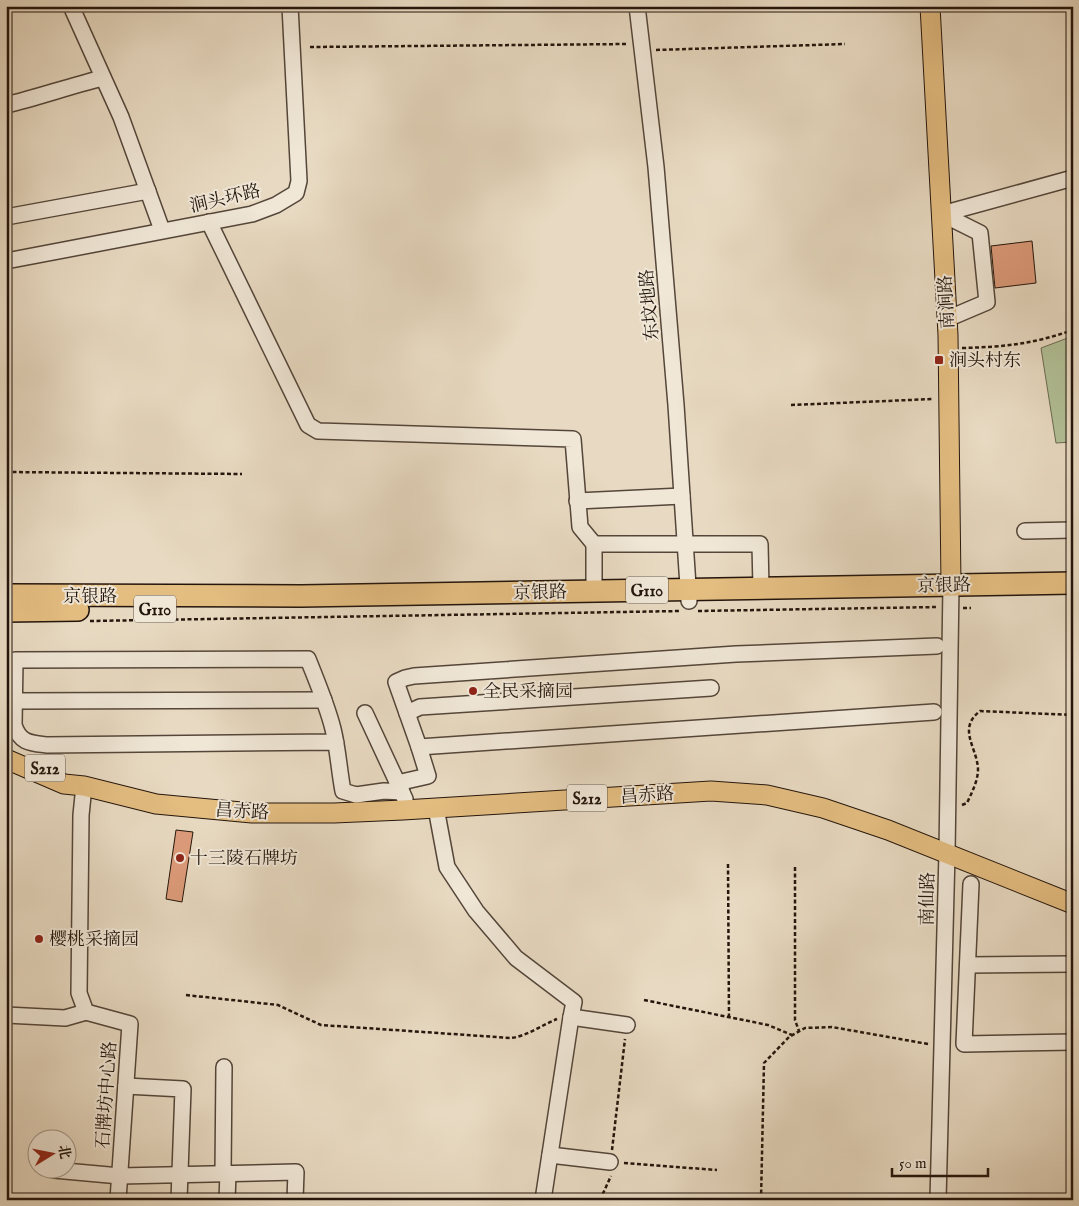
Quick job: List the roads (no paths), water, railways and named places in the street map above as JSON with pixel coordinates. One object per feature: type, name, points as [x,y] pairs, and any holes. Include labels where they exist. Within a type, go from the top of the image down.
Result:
[{"type":"highway","name":"京银路","points":[[343,606],[594,591],[689,603],[760,588],[951,597],[1073,583]]},
{"type":"highway","name":"京银路","points":[[6,595],[304,607]]},
{"type":"highway","name":"京银路","points":[[6,611],[689,603],[1073,596]]},
{"type":"main road","name":"南涧路","points":[[930,6],[947,319],[951,597]]},
{"type":"main road","name":"昌赤路","points":[[6,750],[84,786]]},
{"type":"main road","name":"昌赤路","points":[[6,758],[64,784],[84,786],[156,804],[252,813],[334,813],[436,808],[711,790],[767,795],[823,808],[888,830],[1073,904]]},
{"type":"street","points":[[71,6],[121,117],[162,230]]},
{"type":"street","name":"涧头环路","points":[[6,261],[252,214],[276,205],[296,193],[300,181],[290,6]]},
{"type":"street","name":"东坟地路","points":[[637,6],[656,167],[689,603]]},
{"type":"street","points":[[6,104],[51,94],[67,86],[103,78]]},
{"type":"street","points":[[942,214],[1073,178]]},
{"type":"street","points":[[6,216],[148,191]]},
{"type":"street","points":[[942,214],[980,232],[987,302],[947,319]]},
{"type":"street","points":[[209,222],[308,425],[318,431],[573,438],[580,527],[594,544],[594,591]]},
{"type":"street","points":[[577,501],[682,496]]},
{"type":"street","points":[[1025,531],[1073,530]]},
{"type":"street","points":[[594,544],[760,544],[760,588]]},
{"type":"street","name":"南仙路","points":[[938,1200],[947,853],[951,597]]},
{"type":"street","points":[[336,742],[47,745],[30,743],[18,735],[14,725],[15,660],[308,659],[324,700],[336,742],[343,791],[356,795],[400,788],[428,776],[396,682],[414,676],[736,654],[937,646]]},
{"type":"street","points":[[407,713],[420,707],[711,688]]},
{"type":"street","points":[[14,701],[324,700]]},
{"type":"street","points":[[419,747],[934,712]]},
{"type":"street","points":[[365,713],[410,809]]},
{"type":"street","points":[[6,1015],[65,1018],[86,1012],[79,993],[81,815],[84,786]]},
{"type":"street","points":[[436,808],[447,867],[476,911],[516,958],[574,1002],[543,1200]]},
{"type":"street","points":[[964,1044],[971,884]]},
{"type":"street","points":[[968,965],[1073,964]]},
{"type":"street","name":"石牌坊中心路","points":[[86,1012],[130,1024],[118,1200]]},
{"type":"street","points":[[571,1017],[627,1025]]},
{"type":"street","points":[[942,1046],[1073,1042]]},
{"type":"street","points":[[224,1066],[227,1200]]},
{"type":"street","points":[[126,1086],[183,1089],[179,1200]]},
{"type":"street","points":[[550,1155],[614,1163]]},
{"type":"street","points":[[78,1172],[120,1176],[296,1172],[295,1200]]},
{"type":"place","name":"涧头村东","points":[[939,360]]},
{"type":"place","name":"全民采摘园","points":[[473,691]]},
{"type":"place","name":"十三陵石牌坊","points":[[180,858]]},
{"type":"place","name":"樱桃采摘园","points":[[39,939]]}]
